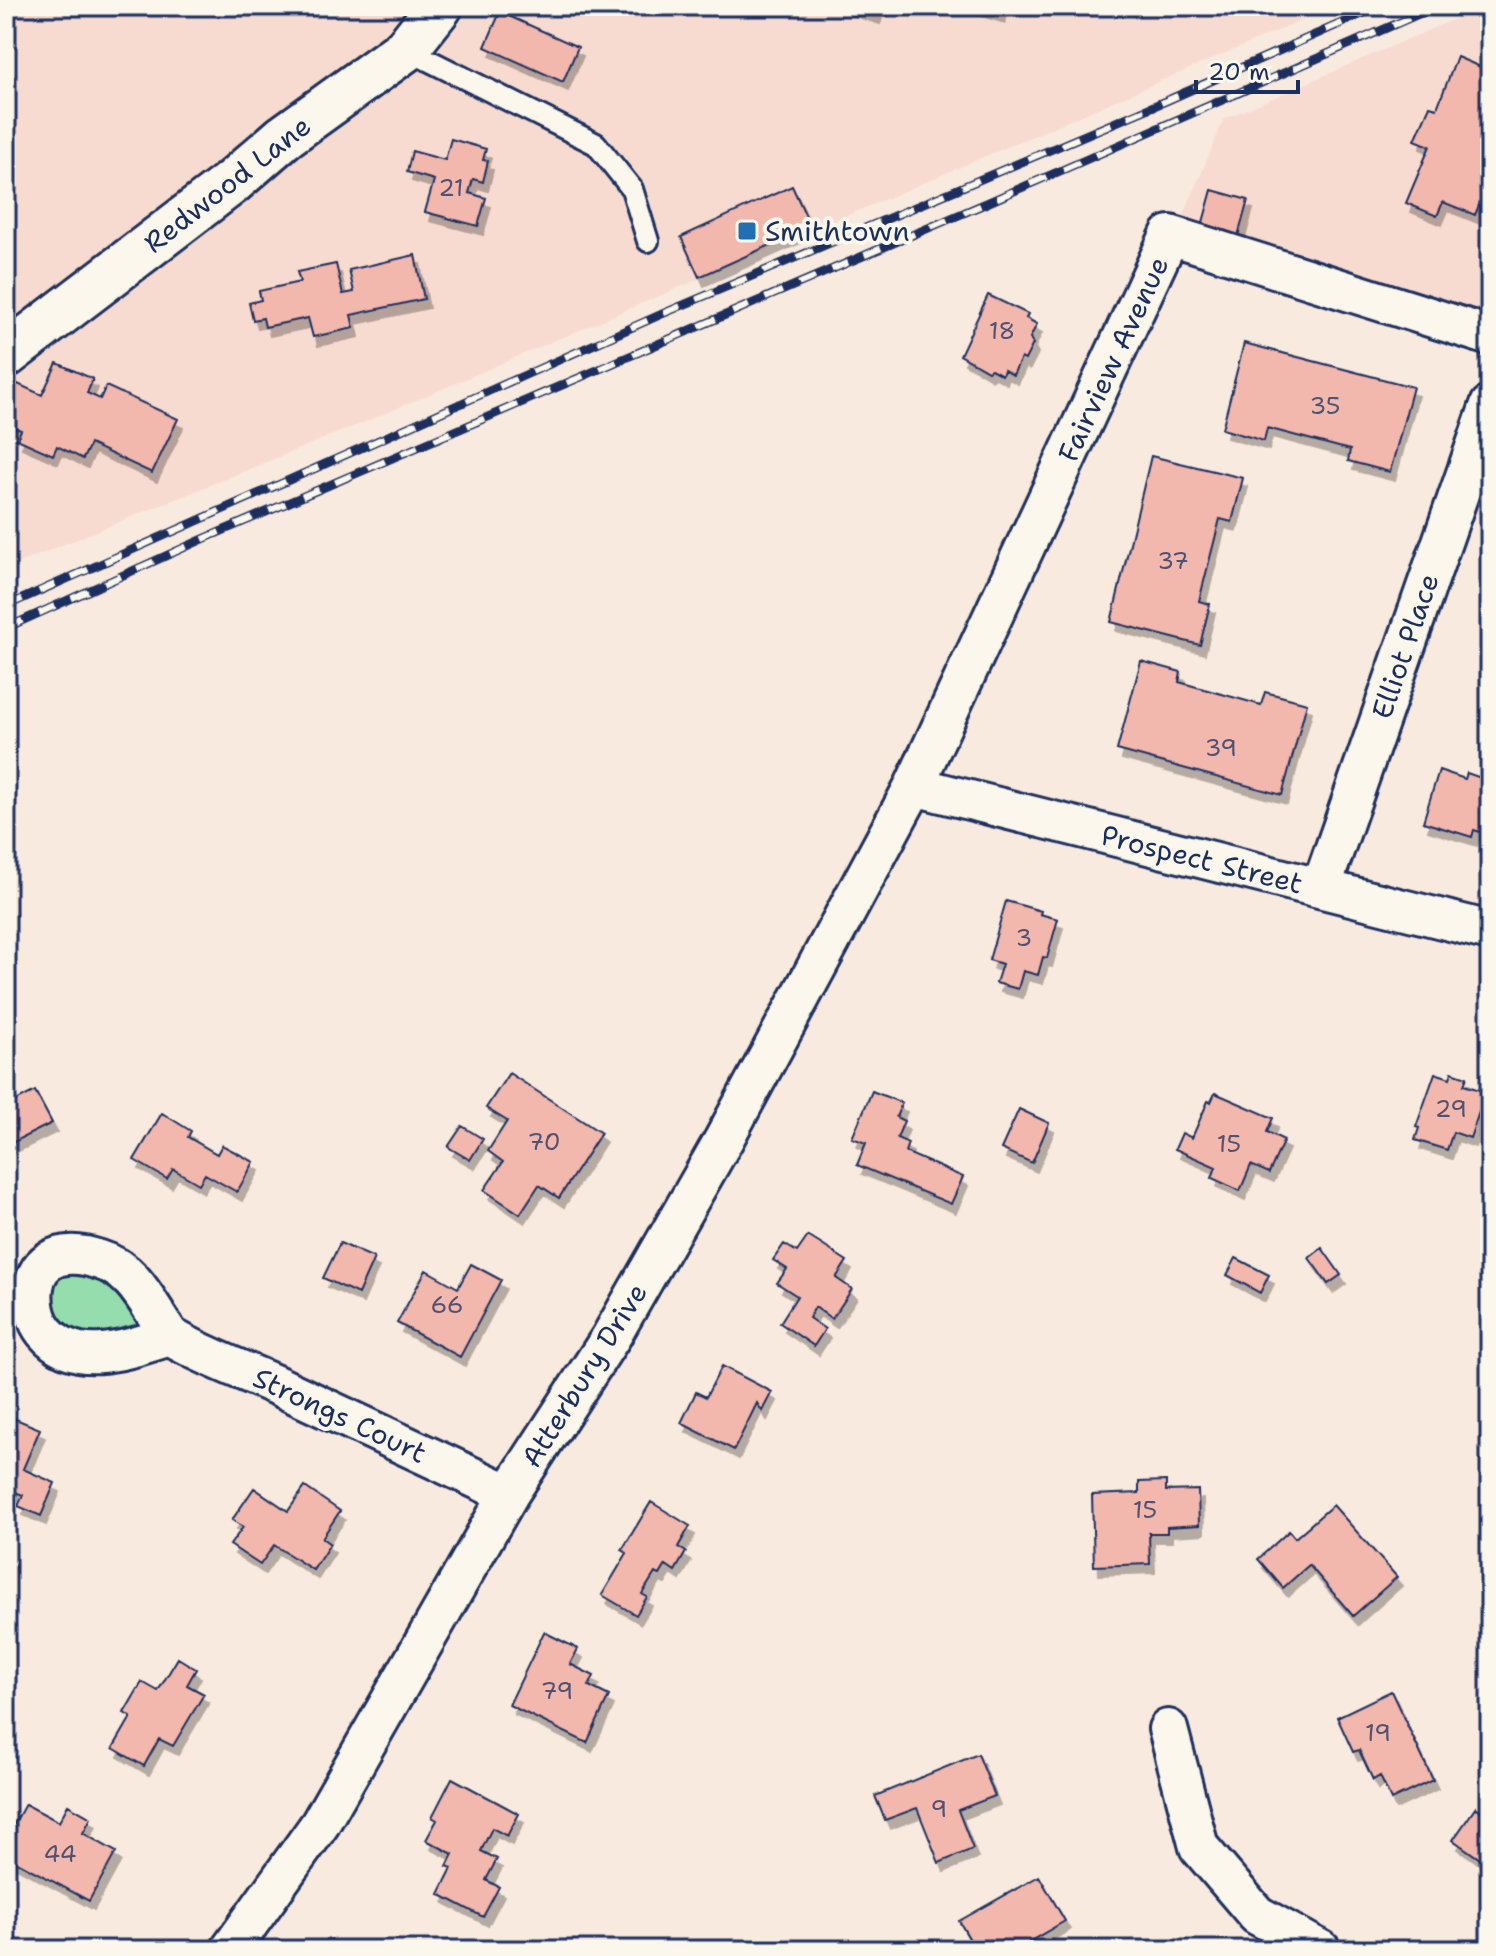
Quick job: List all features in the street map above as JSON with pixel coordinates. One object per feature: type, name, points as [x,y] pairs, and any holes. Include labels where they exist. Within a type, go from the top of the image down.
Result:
[{"type":"street","name":"Redwood Lane","points":[[6,355],[231,183],[284,137],[406,49],[440,6]]},
{"type":"street","name":"Fairview Avenue","points":[[914,786],[1170,235],[1490,336]]},
{"type":"street","name":"Elliot Place","points":[[1321,888],[1490,405]]},
{"type":"street","name":"Prospect Street","points":[[914,786],[1490,931]]},
{"type":"street","name":"Atterbury Drive","points":[[230,1950],[320,1824],[509,1494],[611,1337],[716,1155],[914,786]]},
{"type":"street","name":"Strongs Court","points":[[170,1336],[509,1494]]},
{"type":"street","points":[[1168,1729],[1199,1847],[1257,1915],[1321,1950]]},
{"type":"lane","points":[[406,49],[596,144],[632,189],[648,241]]},
{"type":"shaded area","points":[[6,6],[1336,6],[365,422],[6,568]]},
{"type":"shaded area","points":[[1490,6],[1490,334],[1177,231],[1224,119]]},
{"type":"shaded area","points":[[1490,424],[1490,517],[1459,509]]},
{"type":"green space","points":[[61,1265],[114,1281],[154,1329],[116,1345],[52,1328],[48,1270]]},
{"type":"building","points":[[846,6],[878,6],[875,15]]},
{"type":"building","points":[[973,6],[1002,6],[1000,14]]},
{"type":"building","points":[[500,12],[578,47],[563,82],[485,47]]},
{"type":"building","points":[[1457,57],[1490,71],[1490,179],[1475,215],[1443,202],[1437,216],[1406,203],[1430,146],[1415,140],[1430,106],[1437,108]]},
{"type":"building","points":[[451,139],[486,149],[483,160],[488,161],[483,182],[473,179],[469,193],[486,198],[478,226],[425,212],[434,180],[407,172],[412,151],[445,160]]},
{"type":"building","points":[[792,186],[811,227],[699,277],[681,237]]},
{"type":"building","points":[[1212,190],[1248,200],[1238,236],[1202,226]]},
{"type":"building","points":[[415,255],[424,299],[351,315],[354,328],[313,337],[308,318],[265,327],[263,318],[253,320],[249,303],[261,300],[259,291],[300,282],[297,272],[336,264],[343,294],[354,292],[349,270]]},
{"type":"building","points":[[988,295],[1028,314],[1026,318],[1037,324],[1030,338],[1033,344],[1025,360],[1021,358],[1013,375],[1004,370],[1002,375],[991,369],[988,371],[960,355]]},
{"type":"building","points":[[1244,343],[1413,387],[1390,472],[1348,461],[1350,450],[1267,428],[1264,441],[1222,429]]},
{"type":"building","points":[[57,363],[93,379],[87,393],[100,399],[106,386],[178,419],[152,473],[90,444],[83,459],[57,446],[53,455],[17,439],[21,430],[6,424],[6,387],[9,380],[42,395]]},
{"type":"building","points":[[1151,456],[1243,478],[1232,522],[1220,519],[1199,601],[1210,604],[1200,645],[1111,622]]},
{"type":"building","points":[[1141,661],[1181,672],[1179,682],[1261,705],[1265,692],[1307,703],[1282,795],[1117,750]]},
{"type":"building","points":[[1439,770],[1465,779],[1467,773],[1481,778],[1483,771],[1490,773],[1490,835],[1474,830],[1472,837],[1423,822]]},
{"type":"building","points":[[1006,901],[1058,919],[1047,958],[1043,957],[1038,975],[1023,971],[1018,989],[996,983],[1002,964],[989,960]]},
{"type":"building","points":[[1452,1072],[1467,1077],[1464,1085],[1486,1092],[1470,1138],[1453,1132],[1447,1150],[1415,1140],[1419,1128],[1416,1127],[1435,1073],[1450,1078]]},
{"type":"building","points":[[509,1073],[601,1133],[559,1198],[539,1185],[520,1214],[484,1190],[503,1162],[488,1151],[507,1121],[486,1108]]},
{"type":"building","points":[[35,1091],[52,1123],[6,1146],[6,1106]]},
{"type":"building","points":[[872,1091],[902,1103],[896,1117],[904,1121],[897,1138],[908,1143],[905,1152],[963,1177],[951,1204],[857,1165],[866,1143],[852,1138]]},
{"type":"building","points":[[1215,1093],[1273,1118],[1267,1132],[1284,1140],[1269,1173],[1251,1165],[1240,1191],[1212,1178],[1216,1167],[1175,1149],[1182,1133],[1192,1138],[1208,1101],[1211,1102]]},
{"type":"building","points":[[1019,1109],[1049,1123],[1032,1163],[1001,1149]]},
{"type":"building","points":[[162,1113],[191,1131],[188,1137],[217,1154],[222,1145],[254,1162],[237,1192],[205,1174],[199,1184],[173,1169],[167,1179],[134,1160]]},
{"type":"building","points":[[462,1126],[483,1139],[470,1160],[448,1147]]},
{"type":"building","points":[[808,1236],[847,1261],[836,1278],[852,1289],[832,1319],[815,1307],[809,1318],[825,1329],[814,1346],[780,1323],[797,1296],[777,1283],[787,1269],[773,1260],[784,1244],[797,1252]]},
{"type":"building","points":[[340,1243],[374,1258],[358,1294],[323,1278]]},
{"type":"building","points":[[1322,1248],[1341,1275],[1328,1284],[1309,1258]]},
{"type":"building","points":[[1236,1258],[1269,1275],[1260,1293],[1227,1275]]},
{"type":"building","points":[[471,1264],[501,1280],[460,1357],[397,1323],[426,1270],[458,1288]]},
{"type":"building","points":[[722,1366],[772,1392],[762,1411],[757,1403],[734,1450],[681,1423],[696,1392],[706,1397]]},
{"type":"building","points":[[6,1415],[40,1429],[23,1469],[55,1483],[41,1516],[18,1506],[23,1495],[6,1491]]},
{"type":"building","points":[[1166,1481],[1166,1491],[1198,1490],[1199,1525],[1167,1527],[1167,1533],[1149,1533],[1150,1564],[1094,1566],[1092,1495],[1139,1493],[1139,1482]]},
{"type":"building","points":[[305,1487],[340,1511],[322,1538],[330,1544],[313,1570],[274,1545],[260,1565],[230,1545],[243,1527],[232,1520],[254,1488],[288,1511]]},
{"type":"building","points":[[651,1502],[690,1526],[678,1547],[686,1552],[675,1571],[666,1565],[660,1575],[655,1573],[642,1594],[647,1597],[636,1615],[602,1595],[627,1553],[622,1550]]},
{"type":"building","points":[[1333,1505],[1397,1577],[1353,1616],[1309,1565],[1283,1588],[1258,1559],[1289,1531],[1295,1538]]},
{"type":"building","points":[[544,1632],[578,1649],[570,1664],[594,1676],[589,1686],[609,1696],[587,1743],[509,1705]]},
{"type":"building","points":[[178,1658],[196,1669],[187,1685],[204,1694],[173,1746],[159,1739],[144,1766],[113,1748],[131,1717],[124,1713],[142,1682],[158,1691]]},
{"type":"building","points":[[1391,1691],[1433,1780],[1391,1800],[1380,1776],[1373,1780],[1359,1750],[1353,1752],[1337,1717]]},
{"type":"building","points":[[978,1754],[995,1796],[958,1810],[973,1849],[939,1863],[917,1808],[885,1820],[875,1796]]},
{"type":"building","points":[[452,1778],[519,1814],[507,1836],[492,1828],[481,1851],[497,1859],[486,1880],[499,1887],[483,1917],[439,1894],[452,1868],[447,1866],[453,1854],[426,1840],[437,1820],[432,1817]]},
{"type":"building","points":[[25,1804],[59,1822],[68,1805],[91,1818],[83,1833],[116,1852],[89,1901],[6,1856],[6,1839]]},
{"type":"building","points":[[1476,1807],[1490,1818],[1490,1866],[1453,1840]]},
{"type":"building","points":[[1039,1876],[1065,1921],[1029,1942],[1033,1950],[976,1950],[959,1921]]},
{"type":"railway","points":[[6,606],[662,314],[1168,100],[1380,6]]},
{"type":"railway","points":[[6,628],[201,540],[1437,6]]},
{"type":"place","name":"Smithtown","points":[[747,231]]}]
